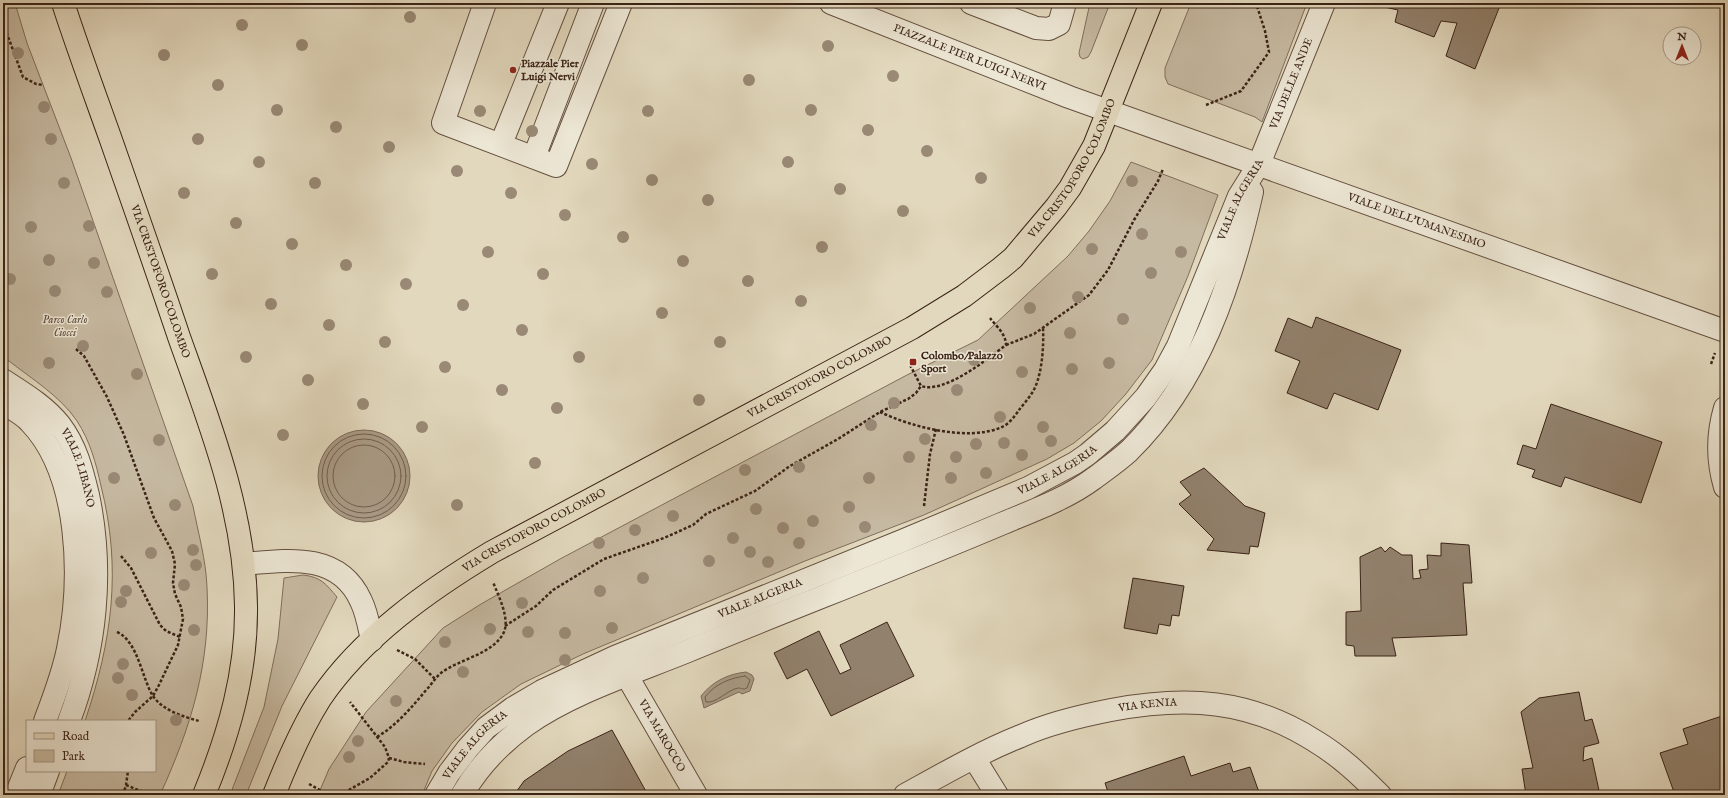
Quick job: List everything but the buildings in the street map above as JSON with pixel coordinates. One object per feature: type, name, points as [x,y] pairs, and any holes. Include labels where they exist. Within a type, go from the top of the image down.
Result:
[{"type":"main road","name":"VIA CRISTOFORO COLOMBO","points":[[63,3],[218,448],[240,531],[244,564],[246,626],[241,676],[230,726],[204,795]]},
{"type":"main road","name":"VIA CRISTOFORO COLOMBO","points":[[274,795],[300,736],[319,701],[344,668],[372,640],[438,587],[492,552],[912,328],[948,307],[982,284],[1013,258],[1063,198],[1084,166],[1094,146],[1151,3]]},
{"type":"street","points":[[485,3],[442,123],[556,166],[620,3]]},
{"type":"street","points":[[500,144],[558,3]]},
{"type":"street","points":[[534,157],[593,3]]},
{"type":"street","name":"PIAZZALE PIER LUIGI NERVI","points":[[831,3],[872,11],[1108,110]]},
{"type":"street","points":[[971,3],[1029,26],[1049,29],[1059,24],[1065,3]]},
{"type":"street","name":"VIA DELLE ANDE","points":[[1259,164],[1324,3]]},
{"type":"street","name":"VIALE DELL'UMANESIMO","points":[[1108,110],[1725,331]]},
{"type":"street","name":"VIALE ALGERIA","points":[[436,795],[449,773],[468,748],[486,728],[513,708],[554,684],[616,657],[990,504],[1045,480],[1088,454],[1128,418],[1166,370],[1191,317],[1239,196],[1259,164]]},
{"type":"street","name":"VIALE ALGERIA","points":[[462,795],[469,783],[489,758],[513,735],[527,724],[563,704],[627,676],[1061,498],[1092,480],[1128,452],[1164,411],[1174,397],[1203,345],[1241,239],[1259,164]]},
{"type":"street","name":"VIALE LIBANO","points":[[3,380],[25,395],[51,416],[60,426],[74,448],[84,476],[92,519],[97,586],[94,619],[86,666],[69,720]]},
{"type":"street","name":"VIALE LIBANO","points":[[3,403],[20,413],[33,425],[52,451],[58,464],[72,521],[75,556],[75,586],[71,632],[66,659],[45,720]]},
{"type":"street","points":[[1725,408],[1718,441],[1720,471],[1725,487]]},
{"type":"street","points":[[244,564],[297,560],[313,563],[337,572],[352,586],[361,601],[372,640]]},
{"type":"street","points":[[75,586],[97,586]]},
{"type":"street","name":"VIA MAROCCO","points":[[616,657],[696,795]]},
{"type":"street","name":"VIA KENIA","points":[[905,795],[974,758],[1034,730],[1080,716],[1158,703],[1204,702],[1229,706],[1254,713],[1272,719],[1307,736],[1344,762],[1380,795]]},
{"type":"street","points":[[974,758],[997,795]]},
{"type":"street","points":[[16,795],[26,770]]},
{"type":"street","points":[[39,795],[48,772]]},
{"type":"path","points":[[1206,105],[1241,91],[1269,52],[1265,31],[1256,3]]},
{"type":"path","points":[[3,23],[23,77],[36,84],[43,85]]},
{"type":"path","points":[[910,366],[921,386],[928,388],[941,386],[986,361],[1006,345],[1021,340],[1043,327],[1089,295],[1108,270],[1134,220],[1158,181],[1163,169]]},
{"type":"path","points":[[990,318],[1002,333],[1006,340],[1006,345]]},
{"type":"path","points":[[880,412],[908,423],[956,433],[972,434],[1003,427],[1016,414],[1032,393],[1037,382],[1044,343],[1043,327]]},
{"type":"path","points":[[76,349],[84,356],[107,397],[124,435],[154,518],[172,551],[175,564],[173,583],[175,594],[181,607],[184,619],[180,638],[164,677],[153,696],[135,712],[131,720]]},
{"type":"path","points":[[505,626],[536,606],[553,590],[604,559],[641,547],[693,524],[706,514],[755,491],[790,466],[838,439],[880,412],[908,399],[916,393],[921,386]]},
{"type":"path","points":[[924,508],[928,470],[936,429]]},
{"type":"path","points":[[120,555],[130,568],[160,625],[166,631],[180,638]]},
{"type":"path","points":[[376,737],[403,718],[435,679],[450,667],[485,650],[503,633],[505,626],[502,602],[493,582]]},
{"type":"path","points":[[112,630],[124,637],[130,646],[144,673],[153,696],[176,713],[199,721]]},
{"type":"path","points":[[397,650],[415,658],[435,679]]},
{"type":"path","points":[[340,795],[370,778],[388,762],[389,758],[385,747],[376,737],[363,716],[350,702]]},
{"type":"path","points":[[389,758],[431,766]]},
{"type":"path","points":[[122,795],[126,785],[128,772]]},
{"type":"path","points":[[309,784],[329,795]]},
{"type":"path","points":[[126,785],[150,795]]},
{"type":"green space","name":"Parco Carlo Ciocci","points":[[3,3],[15,3],[27,43],[71,158],[193,506],[202,546],[207,587],[207,615],[206,642],[202,668],[190,719],[160,795],[58,795],[67,772],[156,772],[156,720],[85,720],[102,662],[111,605],[111,546],[99,477],[86,436],[70,412],[45,388],[9,361],[3,359]]},
{"type":"green space","points":[[1090,3],[1110,3],[1091,52],[1088,57],[1083,59],[1080,57],[1079,53]]},
{"type":"green space","points":[[1191,3],[1307,3],[1262,122],[1255,117],[1168,84],[1165,77],[1165,68]]},
{"type":"green space","points":[[1131,162],[1218,195],[1188,276],[1152,360],[1125,395],[1101,421],[1074,443],[1047,459],[924,515],[805,561],[583,654],[521,684],[482,712],[452,743],[432,771],[422,795],[318,795],[329,769],[366,712],[443,628],[481,604],[560,559],[907,375],[978,340],[1068,256],[1089,231],[1110,201]]},
{"type":"green space","points":[[303,575],[319,579],[330,588],[337,597],[282,706],[246,795],[230,795],[264,707],[278,639],[284,578]]},
{"type":"water","points":[[355,430],[373,430],[390,437],[403,450],[410,467],[410,485],[403,502],[390,515],[373,522],[355,522],[338,515],[325,502],[318,485],[318,467],[325,450],[338,437]]},
{"type":"water","points":[[746,672],[752,675],[754,679],[750,691],[742,694],[739,692],[704,708],[701,696],[711,686],[721,679],[733,674]]},
{"type":"place","name":"Piazzale Pier Luigi Nervi","points":[[513,70]]},
{"type":"place","name":"Colombo/Palazzo Sport","points":[[913,362]]}]
